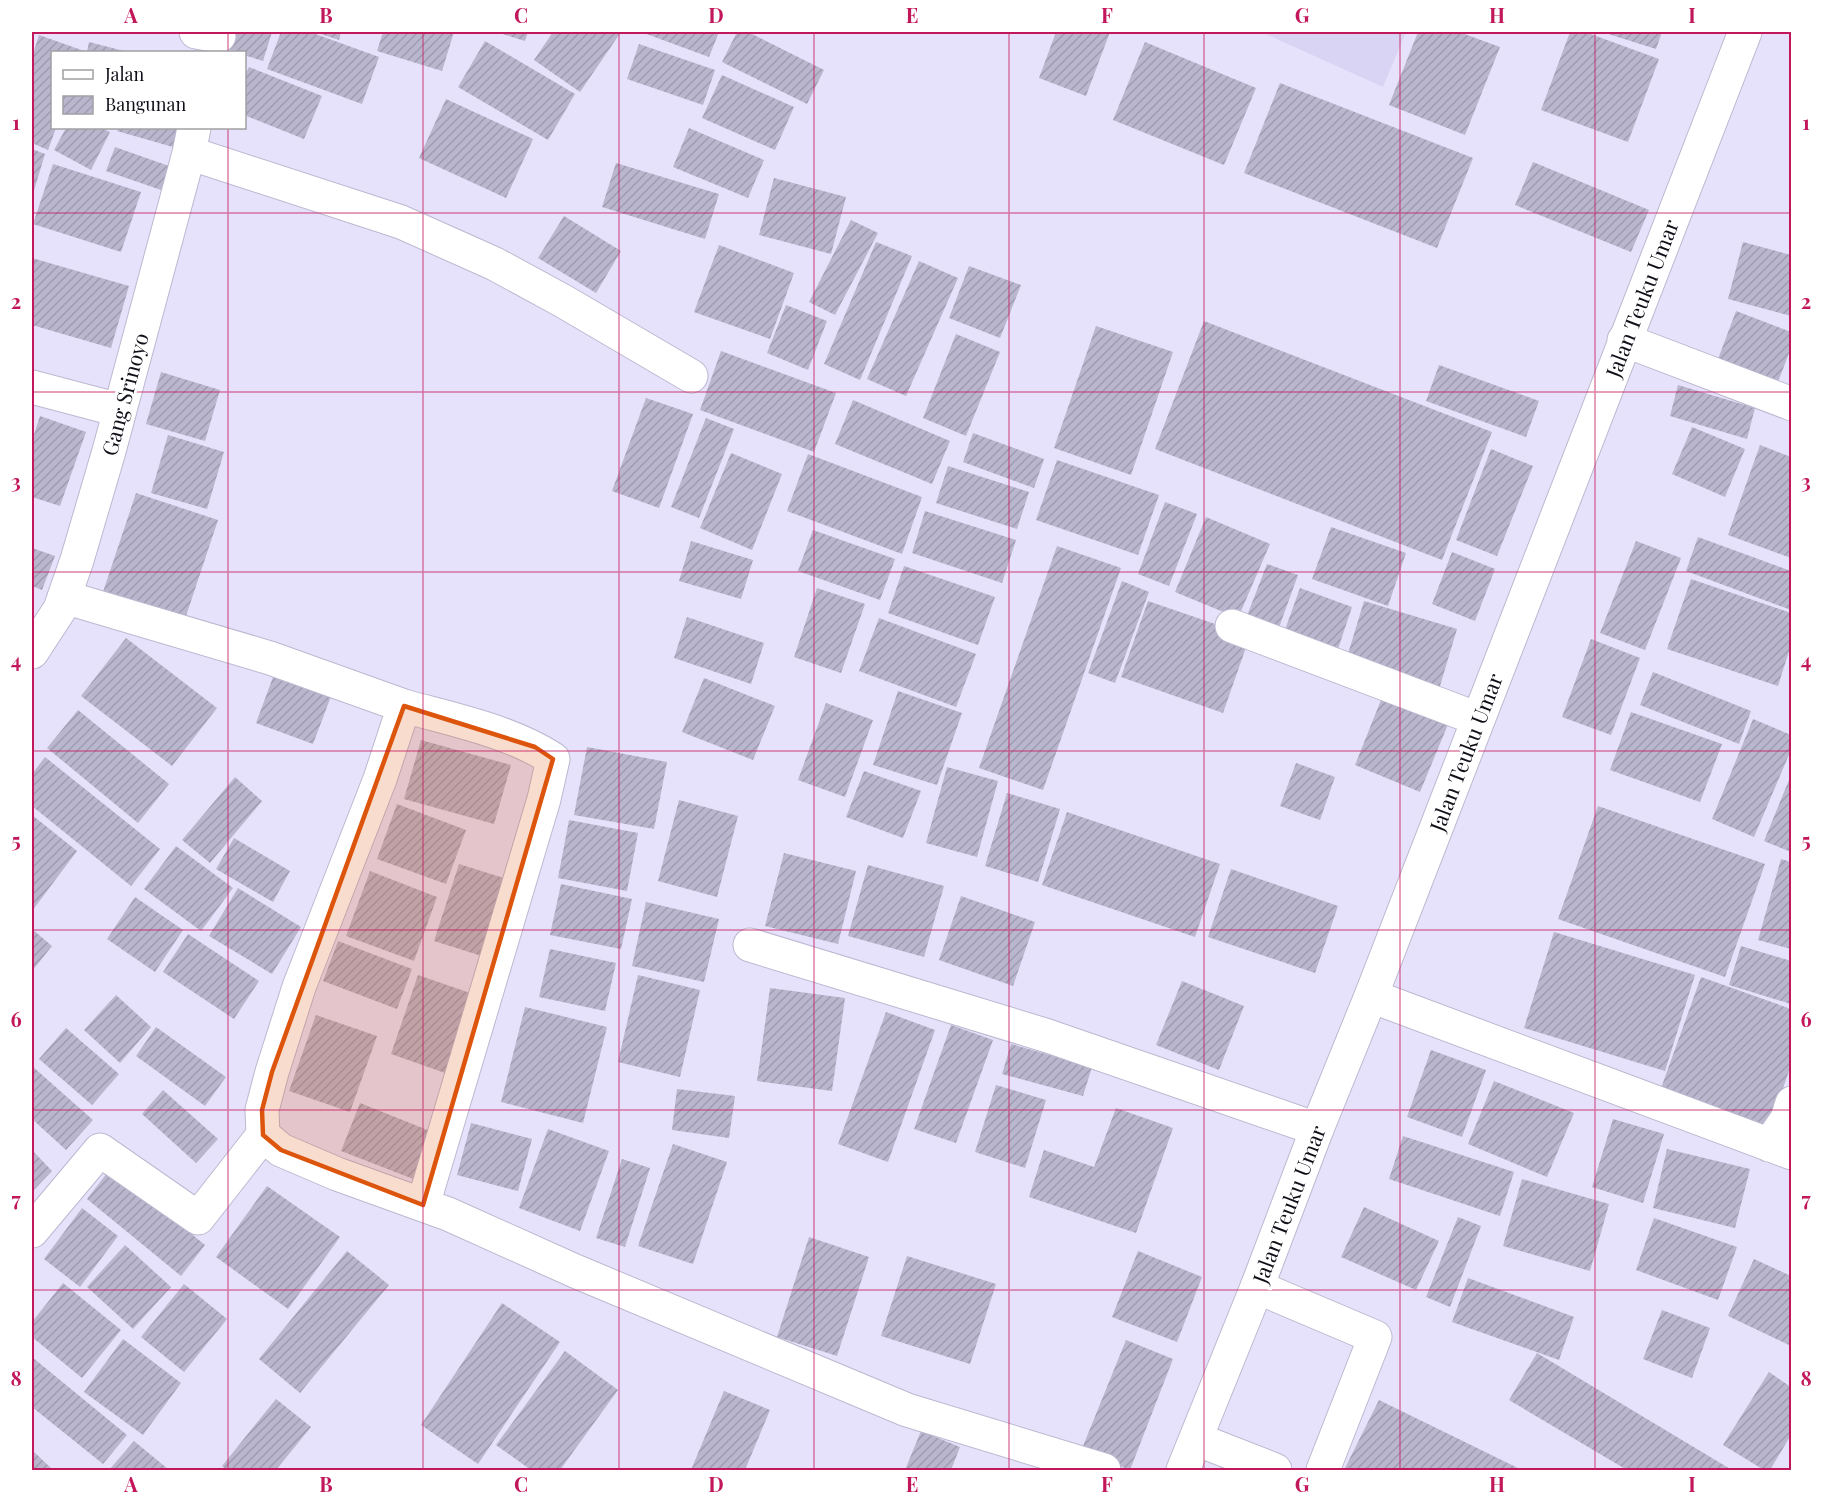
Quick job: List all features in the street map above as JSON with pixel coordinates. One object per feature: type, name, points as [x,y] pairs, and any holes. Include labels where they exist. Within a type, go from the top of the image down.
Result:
[{"type":"street","name":"Jalan Teuku Umar","points":[[1184,1470],[1371,996],[1745,32]]},
{"type":"street","points":[[191,140],[411,227],[495,264],[691,376]]},
{"type":"street","name":"Gang Srinoyo","points":[[32,652],[52,602],[77,560],[191,140]]},
{"type":"street","points":[[1624,340],[1791,404]]},
{"type":"street","points":[[32,387],[119,410]]},
{"type":"street","points":[[52,602],[270,658],[404,706],[468,724],[535,747],[553,759],[544,799],[423,1205]]},
{"type":"street","points":[[1232,626],[1478,719]]},
{"type":"street","points":[[32,1231],[99,1150],[198,1218],[263,1135],[262,1110],[299,987],[380,779],[404,706]]},
{"type":"street","points":[[750,945],[1048,1036],[1317,1129]]},
{"type":"street","points":[[1371,996],[1780,1149],[1791,1103]]},
{"type":"street","points":[[263,1135],[281,1150],[338,1174],[448,1214],[575,1271],[908,1410],[1104,1470]]},
{"type":"street","points":[[1257,1287],[1375,1337],[1323,1470]]},
{"type":"street","points":[[1196,1439],[1275,1470]]},
{"type":"highlighted area","points":[[404,706],[535,747],[553,759],[423,1205],[281,1150],[263,1135],[262,1110],[272,1072]]},
{"type":"shaded area","points":[[1261,32],[1406,32],[1383,87]]},
{"type":"building","points":[[231,32],[272,32],[263,61],[246,56],[246,51],[225,49]]},
{"type":"building","points":[[281,32],[310,32],[379,57],[362,104],[267,69]]},
{"type":"building","points":[[315,32],[341,32],[339,40]]},
{"type":"building","points":[[383,32],[454,32],[442,71],[377,51]]},
{"type":"building","points":[[496,32],[528,32],[525,41]]},
{"type":"building","points":[[553,32],[621,32],[580,92],[534,60]]},
{"type":"building","points":[[641,32],[719,32],[709,57]]},
{"type":"building","points":[[737,32],[748,32],[824,70],[807,104],[722,62]]},
{"type":"building","points":[[1056,32],[1110,32],[1086,96],[1039,78]]},
{"type":"building","points":[[1418,32],[1459,32],[1500,47],[1465,135],[1389,105]]},
{"type":"building","points":[[1570,32],[1585,32],[1659,59],[1628,142],[1541,110]]},
{"type":"building","points":[[1602,32],[1662,32],[1656,49]]},
{"type":"building","points":[[39,35],[84,51],[51,51],[51,129],[56,129],[48,150],[32,143],[32,57]]},
{"type":"building","points":[[485,41],[575,94],[548,140],[458,87]]},
{"type":"building","points":[[89,42],[124,51],[87,51]]},
{"type":"building","points":[[1145,42],[1256,88],[1224,165],[1113,120]]},
{"type":"building","points":[[639,44],[715,70],[703,105],[627,79]]},
{"type":"building","points":[[249,67],[322,96],[304,139],[246,116],[246,73]]},
{"type":"building","points":[[722,75],[794,107],[775,150],[702,118]]},
{"type":"building","points":[[1280,83],[1473,158],[1437,248],[1244,173]]},
{"type":"building","points":[[446,99],[533,139],[506,198],[419,158]]},
{"type":"building","points":[[689,128],[764,160],[748,198],[673,167]]},
{"type":"building","points":[[65,129],[103,129],[110,132],[91,170],[54,150]]},
{"type":"building","points":[[118,129],[179,129],[173,147],[117,131]]},
{"type":"building","points":[[115,147],[169,166],[161,190],[106,171]]},
{"type":"building","points":[[32,149],[45,154],[32,197]]},
{"type":"building","points":[[1533,162],[1649,210],[1631,252],[1515,205]]},
{"type":"building","points":[[616,163],[719,194],[705,239],[602,207]]},
{"type":"building","points":[[53,164],[141,192],[121,252],[33,224]]},
{"type":"building","points":[[774,178],[846,197],[831,254],[759,235]]},
{"type":"building","points":[[564,216],[621,251],[596,293],[538,258]]},
{"type":"building","points":[[851,220],[878,233],[835,315],[809,302]]},
{"type":"building","points":[[876,242],[912,256],[860,380],[824,364]]},
{"type":"building","points":[[1743,242],[1791,255],[1791,316],[1728,299]]},
{"type":"building","points":[[719,245],[794,273],[770,339],[694,312]]},
{"type":"building","points":[[32,258],[129,286],[111,348],[32,325]]},
{"type":"building","points":[[919,261],[958,278],[906,396],[867,379]]},
{"type":"building","points":[[969,266],[1021,285],[1000,338],[949,318]]},
{"type":"building","points":[[786,305],[827,321],[808,370],[767,353]]},
{"type":"building","points":[[1736,311],[1791,332],[1791,348],[1778,382],[1718,359]]},
{"type":"building","points":[[1204,321],[1492,432],[1442,560],[1155,449]]},
{"type":"building","points":[[1096,326],[1173,352],[1131,475],[1054,448]]},
{"type":"building","points":[[956,334],[1000,352],[966,436],[923,418]]},
{"type":"building","points":[[721,351],[836,393],[814,452],[700,410]]},
{"type":"building","points":[[1439,365],[1539,401],[1526,437],[1426,401]]},
{"type":"building","points":[[161,372],[220,390],[205,441],[146,424]]},
{"type":"building","points":[[1678,385],[1755,408],[1747,439],[1670,416]]},
{"type":"building","points":[[646,398],[693,414],[659,508],[612,491]]},
{"type":"building","points":[[853,400],[950,441],[932,484],[835,444]]},
{"type":"building","points":[[40,416],[86,432],[60,506],[32,497],[32,441]]},
{"type":"building","points":[[706,418],[734,429],[699,518],[671,507]]},
{"type":"building","points":[[1692,427],[1745,449],[1725,497],[1672,474]]},
{"type":"building","points":[[973,433],[1044,459],[1034,488],[963,462]]},
{"type":"building","points":[[168,435],[224,452],[207,509],[151,493]]},
{"type":"building","points":[[1760,445],[1791,457],[1791,558],[1728,535]]},
{"type":"building","points":[[1491,449],[1533,466],[1497,556],[1456,540]]},
{"type":"building","points":[[731,453],[782,474],[752,550],[700,528]]},
{"type":"building","points":[[808,454],[922,497],[902,554],[787,511]]},
{"type":"building","points":[[1057,460],[1159,495],[1138,555],[1036,520]]},
{"type":"building","points":[[948,466],[1029,492],[1017,529],[936,503]]},
{"type":"building","points":[[136,493],[218,520],[183,625],[101,598]]},
{"type":"building","points":[[1165,502],[1197,514],[1169,586],[1138,574]]},
{"type":"building","points":[[925,511],[1016,540],[1002,583],[912,553]]},
{"type":"building","points":[[1206,517],[1270,544],[1238,618],[1175,592]]},
{"type":"building","points":[[1331,527],[1406,553],[1388,606],[1312,579]]},
{"type":"building","points":[[813,530],[895,559],[880,600],[798,571]]},
{"type":"building","points":[[1698,537],[1791,571],[1791,610],[1686,571]]},
{"type":"building","points":[[691,541],[753,560],[741,599],[679,581]]},
{"type":"building","points":[[1636,541],[1681,558],[1645,650],[1600,633]]},
{"type":"building","points":[[1057,546],[1121,568],[1043,790],[979,768]]},
{"type":"building","points":[[32,548],[55,556],[42,590],[32,586]]},
{"type":"building","points":[[1452,552],[1495,569],[1475,621],[1432,604]]},
{"type":"building","points":[[1267,564],[1298,575],[1277,633],[1245,621]]},
{"type":"building","points":[[904,566],[995,597],[978,645],[888,613]]},
{"type":"building","points":[[1691,579],[1791,613],[1791,645],[1778,686],[1667,649]]},
{"type":"building","points":[[1122,581],[1149,592],[1115,683],[1088,673]]},
{"type":"building","points":[[817,588],[865,604],[841,673],[794,657]]},
{"type":"building","points":[[1300,588],[1352,607],[1334,661],[1281,641]]},
{"type":"building","points":[[1148,601],[1250,636],[1223,713],[1121,677]]},
{"type":"building","points":[[1364,601],[1457,629],[1437,696],[1344,667]]},
{"type":"building","points":[[687,617],[764,643],[751,684],[674,658]]},
{"type":"building","points":[[879,618],[976,654],[956,707],[859,671]]},
{"type":"building","points":[[126,638],[217,708],[172,766],[81,696]]},
{"type":"building","points":[[1591,639],[1640,658],[1611,735],[1562,717]]},
{"type":"building","points":[[276,669],[333,691],[313,744],[256,723]]},
{"type":"building","points":[[1653,672],[1751,711],[1739,744],[1640,705]]},
{"type":"building","points":[[704,678],[775,706],[753,760],[682,732]]},
{"type":"building","points":[[898,691],[962,713],[937,785],[873,765]]},
{"type":"building","points":[[1383,695],[1449,722],[1420,792],[1355,765]]},
{"type":"building","points":[[826,703],[873,720],[845,797],[798,780]]},
{"type":"building","points":[[78,710],[169,784],[138,823],[47,748]]},
{"type":"building","points":[[1631,712],[1722,744],[1700,802],[1610,770]]},
{"type":"building","points":[[1753,719],[1791,735],[1791,750],[1754,837],[1712,819]]},
{"type":"building","points":[[421,740],[511,765],[494,824],[404,799]]},
{"type":"building","points":[[587,747],[667,762],[654,829],[574,815]]},
{"type":"building","points":[[45,757],[160,849],[131,886],[32,806],[32,774]]},
{"type":"building","points":[[1296,763],[1335,777],[1320,820],[1280,806]]},
{"type":"building","points":[[947,767],[998,781],[977,857],[926,843]]},
{"type":"building","points":[[864,771],[921,791],[903,838],[846,817]]},
{"type":"building","points":[[1791,775],[1791,852],[1764,841]]},
{"type":"building","points":[[235,777],[262,801],[210,863],[182,840]]},
{"type":"building","points":[[1007,793],[1060,809],[1038,882],[985,866]]},
{"type":"building","points":[[679,800],[738,816],[717,897],[658,881]]},
{"type":"building","points":[[397,804],[466,830],[446,884],[377,859]]},
{"type":"building","points":[[1598,806],[1765,864],[1725,977],[1558,919]]},
{"type":"building","points":[[1067,812],[1220,864],[1195,937],[1042,885]]},
{"type":"building","points":[[32,815],[77,851],[32,911]]},
{"type":"building","points":[[569,820],[638,833],[627,891],[558,878]]},
{"type":"building","points":[[234,838],[290,871],[273,902],[216,869]]},
{"type":"building","points":[[176,846],[233,888],[201,931],[144,889]]},
{"type":"building","points":[[784,853],[856,871],[838,944],[765,926]]},
{"type":"building","points":[[1781,859],[1791,862],[1791,949],[1758,940]]},
{"type":"building","points":[[459,864],[513,881],[488,958],[434,941]]},
{"type":"building","points":[[868,865],[944,886],[924,957],[848,936]]},
{"type":"building","points":[[1231,869],[1338,906],[1315,973],[1208,937]]},
{"type":"building","points":[[370,871],[437,897],[414,961],[346,936]]},
{"type":"building","points":[[561,884],[632,899],[621,949],[550,935]]},
{"type":"building","points":[[238,888],[301,927],[272,974],[209,936]]},
{"type":"building","points":[[961,896],[1035,922],[1013,986],[939,960]]},
{"type":"building","points":[[135,897],[183,930],[155,972],[107,939]]},
{"type":"building","points":[[646,902],[719,919],[704,982],[632,966]]},
{"type":"building","points":[[32,929],[52,946],[32,971]]},
{"type":"building","points":[[1554,932],[1695,975],[1665,1071],[1524,1028]]},
{"type":"building","points":[[188,934],[259,981],[234,1019],[163,972]]},
{"type":"building","points":[[338,941],[412,969],[397,1009],[323,981]]},
{"type":"building","points":[[1741,946],[1791,961],[1791,1004],[1729,985]]},
{"type":"building","points":[[550,949],[616,963],[605,1011],[539,997]]},
{"type":"building","points":[[418,975],[476,995],[448,1074],[391,1054]]},
{"type":"building","points":[[638,975],[700,990],[680,1077],[618,1062]]},
{"type":"building","points":[[1701,977],[1791,1009],[1791,1065],[1769,1129],[1660,1091]]},
{"type":"building","points":[[1182,981],[1244,1006],[1219,1070],[1156,1045]]},
{"type":"building","points":[[770,988],[845,998],[832,1091],[757,1081]]},
{"type":"building","points":[[116,995],[151,1027],[120,1063],[84,1030]]},
{"type":"building","points":[[525,1007],[607,1027],[583,1123],[501,1102]]},
{"type":"building","points":[[886,1012],[935,1030],[888,1162],[838,1144]]},
{"type":"building","points":[[316,1015],[377,1036],[350,1112],[289,1091]]},
{"type":"building","points":[[951,1025],[993,1040],[956,1143],[914,1129]]},
{"type":"building","points":[[156,1027],[226,1077],[205,1106],[136,1056]]},
{"type":"building","points":[[66,1028],[119,1074],[92,1105],[39,1059]]},
{"type":"building","points":[[1011,1044],[1092,1067],[1083,1096],[1002,1074]]},
{"type":"building","points":[[1431,1050],[1486,1070],[1462,1137],[1407,1117]]},
{"type":"building","points":[[32,1066],[93,1120],[66,1150],[32,1119]]},
{"type":"building","points":[[1494,1081],[1574,1113],[1547,1177],[1468,1144]]},
{"type":"building","points":[[996,1085],[1046,1100],[1025,1168],[975,1152]]},
{"type":"building","points":[[677,1089],[735,1096],[729,1138],[672,1130]]},
{"type":"building","points":[[163,1090],[218,1139],[196,1163],[142,1114]]},
{"type":"building","points":[[360,1103],[440,1135],[421,1182],[341,1151]]},
{"type":"building","points":[[1116,1108],[1173,1128],[1136,1233],[1029,1197],[1044,1150],[1094,1167]]},
{"type":"building","points":[[1613,1119],[1664,1134],[1643,1203],[1592,1187]]},
{"type":"building","points":[[471,1123],[532,1139],[518,1191],[457,1175]]},
{"type":"building","points":[[548,1129],[609,1151],[580,1231],[519,1208]]},
{"type":"building","points":[[1403,1136],[1514,1172],[1500,1216],[1389,1179]]},
{"type":"building","points":[[673,1144],[727,1162],[693,1264],[638,1246]]},
{"type":"building","points":[[1667,1149],[1750,1169],[1735,1228],[1653,1208]]},
{"type":"building","points":[[32,1150],[52,1171],[32,1192]]},
{"type":"building","points":[[622,1159],[650,1168],[625,1247],[596,1238]]},
{"type":"building","points":[[111,1168],[205,1245],[181,1276],[87,1199]]},
{"type":"building","points":[[1522,1179],[1609,1204],[1590,1271],[1503,1246]]},
{"type":"building","points":[[267,1186],[340,1237],[288,1309],[216,1257]]},
{"type":"building","points":[[1364,1207],[1439,1241],[1416,1290],[1341,1257]]},
{"type":"building","points":[[82,1208],[118,1236],[80,1287],[44,1259]]},
{"type":"building","points":[[1458,1217],[1481,1226],[1450,1307],[1426,1297]]},
{"type":"building","points":[[1654,1218],[1737,1247],[1718,1300],[1636,1270]]},
{"type":"building","points":[[809,1237],[869,1257],[837,1356],[777,1337]]},
{"type":"building","points":[[125,1245],[171,1287],[133,1329],[87,1287]]},
{"type":"building","points":[[347,1251],[389,1285],[300,1393],[259,1359]]},
{"type":"building","points":[[1138,1251],[1202,1277],[1177,1342],[1112,1317]]},
{"type":"building","points":[[907,1256],[996,1284],[970,1364],[881,1336]]},
{"type":"building","points":[[1754,1259],[1791,1276],[1791,1346],[1728,1316]]},
{"type":"building","points":[[1468,1278],[1574,1317],[1559,1360],[1452,1322]]},
{"type":"building","points":[[63,1283],[121,1330],[82,1378],[32,1337],[32,1322]]},
{"type":"building","points":[[184,1284],[227,1319],[184,1372],[141,1337]]},
{"type":"building","points":[[502,1303],[560,1342],[478,1464],[421,1425]]},
{"type":"building","points":[[1662,1310],[1710,1328],[1692,1378],[1643,1359]]},
{"type":"building","points":[[123,1339],[181,1383],[143,1435],[84,1392]]},
{"type":"building","points":[[1126,1340],[1173,1359],[1130,1470],[1081,1451]]},
{"type":"building","points":[[565,1351],[618,1390],[560,1470],[531,1470],[496,1445]]},
{"type":"building","points":[[1537,1353],[1732,1470],[1627,1470],[1509,1400]]},
{"type":"building","points":[[32,1357],[127,1435],[103,1464],[32,1407]]},
{"type":"building","points":[[1769,1372],[1791,1387],[1791,1435],[1770,1470],[1764,1470],[1723,1445]]},
{"type":"building","points":[[724,1391],[770,1410],[745,1470],[691,1470]]},
{"type":"building","points":[[276,1399],[311,1427],[276,1470],[227,1470],[222,1466]]},
{"type":"building","points":[[1379,1400],[1522,1470],[1344,1470]]},
{"type":"building","points":[[921,1431],[960,1447],[951,1470],[905,1470]]},
{"type":"building","points":[[134,1441],[168,1469],[109,1470]]},
{"type":"building","points":[[32,1450],[53,1470],[32,1470]]}]
